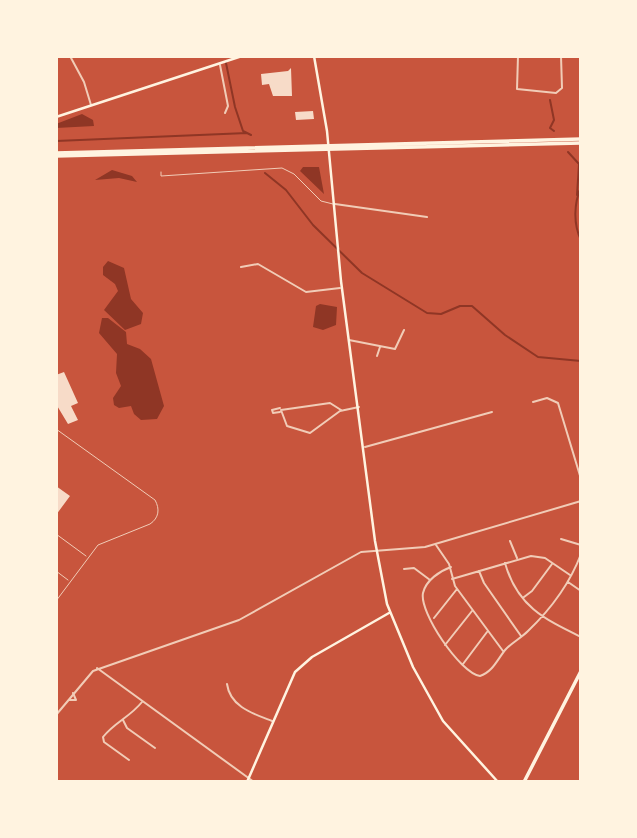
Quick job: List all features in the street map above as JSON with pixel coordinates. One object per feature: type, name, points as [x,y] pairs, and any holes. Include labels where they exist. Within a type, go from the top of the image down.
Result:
[{"type":"main road","points":[[56,117],[242,56]]},
{"type":"main road","points":[[314,56],[327,131],[342,287],[376,550],[389,613],[413,667],[443,720],[498,782]]},
{"type":"main road","points":[[56,155],[581,141]]},
{"type":"main road","points":[[248,781],[288,682],[302,665],[389,613]]},
{"type":"main road","points":[[524,782],[581,671]]},
{"type":"street","points":[[70,56],[84,82],[91,105]]},
{"type":"street","points":[[518,56],[517,89],[556,93],[562,88],[561,56]]},
{"type":"street","points":[[220,64],[228,106],[225,113]]},
{"type":"street","points":[[334,204],[427,217]]},
{"type":"street","points":[[241,267],[258,264],[306,292],[342,287]]},
{"type":"street","points":[[349,340],[395,349],[404,330]]},
{"type":"street","points":[[377,356],[380,346]]},
{"type":"street","points":[[533,402],[547,398],[555,400],[581,479]]},
{"type":"street","points":[[281,412],[273,413],[272,410],[330,402],[341,410]]},
{"type":"street","points":[[282,408],[281,412],[288,427],[310,433],[341,410],[359,407]]},
{"type":"street","points":[[364,447],[492,412]]},
{"type":"street","points":[[56,715],[97,668],[239,620],[360,553],[417,549],[581,501]]},
{"type":"street","points":[[561,539],[581,545]]},
{"type":"street","points":[[510,541],[517,559]]},
{"type":"street","points":[[436,544],[451,568],[457,589],[503,652]]},
{"type":"street","points":[[451,568],[440,571],[430,581],[423,595],[445,645],[474,675],[483,675],[503,652],[541,617],[568,581],[581,554]]},
{"type":"street","points":[[452,579],[517,559],[538,556],[571,576]]},
{"type":"street","points":[[505,563],[512,582],[541,617],[581,636]]},
{"type":"street","points":[[523,597],[532,591],[553,563]]},
{"type":"street","points":[[404,569],[414,568],[430,581]]},
{"type":"street","points":[[479,571],[484,583],[521,637]]},
{"type":"street","points":[[568,581],[581,591]]},
{"type":"street","points":[[432,619],[457,589]]},
{"type":"street","points":[[445,645],[473,610]]},
{"type":"street","points":[[462,664],[488,631]]},
{"type":"street","points":[[97,668],[248,781],[254,782]]},
{"type":"street","points":[[227,684],[236,703],[247,712],[272,721]]},
{"type":"street","points":[[68,699],[74,702],[76,700],[73,693]]},
{"type":"street","points":[[129,761],[103,739],[115,722],[130,716],[142,701]]},
{"type":"street","points":[[123,719],[127,728],[155,748]]},
{"type":"lane","points":[[160,172],[161,176],[284,168],[294,174],[321,201],[334,204]]},
{"type":"lane","points":[[56,429],[157,503],[158,516],[153,523],[103,541],[56,601]]},
{"type":"lane","points":[[56,534],[88,557]]},
{"type":"lane","points":[[56,572],[70,582]]},
{"type":"shaded area","points":[[82,114],[93,120],[94,126],[56,128],[56,124]]},
{"type":"shaded area","points":[[303,167],[319,167],[324,194],[300,171]]},
{"type":"shaded area","points":[[112,170],[132,176],[137,182],[119,178],[95,180]]},
{"type":"shaded area","points":[[108,261],[124,268],[131,299],[143,313],[141,324],[125,330],[104,310],[118,291],[115,284],[103,275],[103,267]]},
{"type":"shaded area","points":[[320,304],[337,307],[336,325],[323,330],[313,327],[316,306]]},
{"type":"shaded area","points":[[102,318],[108,318],[126,332],[127,344],[140,349],[151,359],[164,406],[157,419],[141,420],[134,414],[131,406],[119,408],[114,405],[113,398],[121,386],[116,373],[117,354],[99,333]]},
{"type":"building","points":[[291,68],[292,96],[273,96],[269,84],[262,85],[261,74],[288,71]]},
{"type":"building","points":[[313,111],[314,119],[296,120],[295,112]]},
{"type":"building","points":[[64,372],[78,403],[71,406],[78,420],[68,424],[56,404],[56,375]]},
{"type":"building","points":[[56,486],[70,496],[56,515]]},
{"type":"waterway","points":[[226,63],[243,131],[251,135]]},
{"type":"waterway","points":[[550,100],[554,120],[550,128],[554,131]]},
{"type":"waterway","points":[[56,141],[247,133]]},
{"type":"waterway","points":[[568,152],[579,164],[577,195]]},
{"type":"waterway","points":[[265,173],[286,190],[313,225],[362,273],[427,313],[441,314],[460,306],[472,306],[505,335],[538,357],[581,361]]},
{"type":"waterway","points":[[581,187],[575,214],[581,240]]}]
